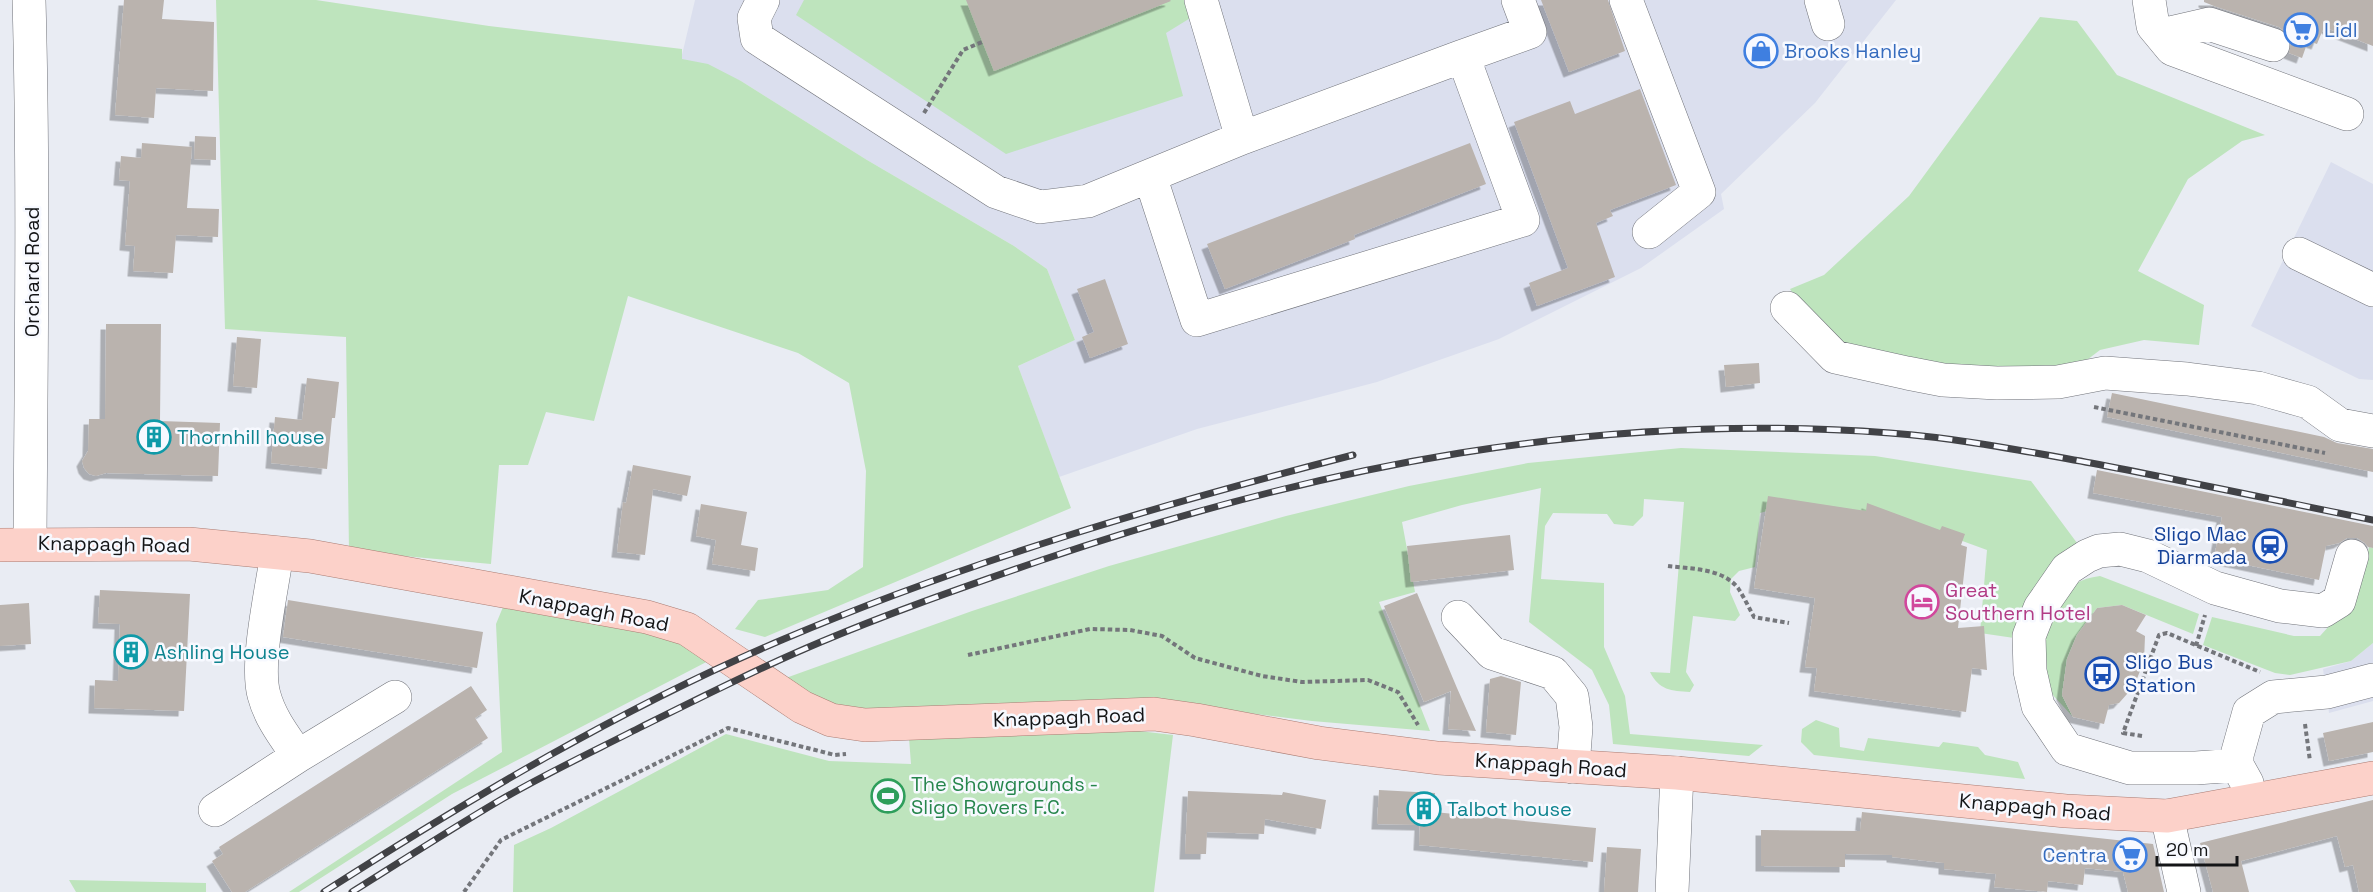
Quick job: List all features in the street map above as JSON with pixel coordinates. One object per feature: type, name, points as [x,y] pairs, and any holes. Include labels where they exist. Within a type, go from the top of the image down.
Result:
[{"type":"main road","name":"Knappagh Road","points":[[15,544],[189,544],[277,553],[363,565],[647,617],[687,629],[802,707],[831,720],[865,725],[1154,714],[1330,744],[1438,758],[1677,773],[2066,811],[2167,816],[2373,778]]},
{"type":"street","name":"Orchard Road","points":[[15,544],[33,393],[32,116],[28,0]]},
{"type":"street","points":[[763,0],[753,18],[757,38],[996,192],[1040,207],[1088,201],[1242,138],[1530,32],[1518,0]]},
{"type":"street","points":[[1201,0],[1242,138]]},
{"type":"street","points":[[1626,0],[1699,192],[1648,232]]},
{"type":"street","points":[[2149,0],[2153,26],[2172,48],[2346,114]]},
{"type":"street","points":[[2161,35],[2209,24],[2273,45]]},
{"type":"street","points":[[1150,176],[1197,320],[1523,220],[1462,56]]},
{"type":"street","points":[[2299,254],[2373,290]]},
{"type":"street","points":[[1787,308],[1835,357],[1907,373],[1943,380],[1997,383],[2058,382],[2105,373],[2187,379],[2258,388],[2308,402],[2340,425],[2373,432]]},
{"type":"street","points":[[2237,765],[2196,768],[2130,768],[2067,749],[2038,706],[2030,671],[2029,636],[2040,608],[2067,569],[2086,556],[2099,551],[2120,549],[2148,556],[2215,588],[2280,606],[2323,611],[2339,601],[2352,556]]},
{"type":"street","points":[[277,553],[262,654],[263,694],[277,726],[298,756]]},
{"type":"street","points":[[1458,617],[1492,653],[1553,674],[1572,696],[1576,727],[1573,767]]},
{"type":"street","points":[[2257,801],[2237,765],[2237,755],[2249,712],[2273,697],[2327,692],[2373,680]]},
{"type":"street","points":[[215,810],[395,697]]},
{"type":"street","points":[[1672,892],[1677,773]]},
{"type":"street","points":[[2167,816],[2184,892]]},
{"type":"path","points":[[909,137],[963,50],[982,42]]},
{"type":"path","points":[[2088,406],[2327,453]]},
{"type":"path","points":[[1668,566],[1704,570],[1725,576],[1738,588],[1754,617],[1789,623]]},
{"type":"path","points":[[2196,646],[2205,613]]},
{"type":"path","points":[[968,655],[1090,629],[1130,630],[1162,636],[1195,658],[1262,676],[1302,682],[1368,680],[1398,692],[1419,726]]},
{"type":"path","points":[[2153,739],[2123,733],[2159,635],[2167,633],[2262,673]]},
{"type":"path","points":[[2305,722],[2310,765]]},
{"type":"path","points":[[464,892],[501,840],[729,728]]},
{"type":"shaded area","points":[[695,0],[1896,0],[1815,103],[1721,194],[1724,209],[1641,268],[1499,339],[1377,382],[1197,429],[1059,477],[1018,366],[1075,340],[1047,269],[1014,246],[867,160],[741,81],[681,59]]},
{"type":"shaded area","points":[[2331,162],[2373,184],[2373,380],[2359,379],[2251,326]]},
{"type":"shaded area","points":[[2373,643],[2373,701],[2329,713],[2323,669],[2351,661]]},
{"type":"green space","points":[[216,0],[316,0],[489,26],[682,49],[682,59],[708,64],[741,81],[867,160],[1014,246],[1047,269],[1075,340],[1018,366],[1071,508],[765,637],[735,629],[758,600],[828,590],[863,567],[866,471],[849,383],[798,353],[628,296],[594,421],[546,412],[528,465],[499,465],[491,564],[349,551],[346,337],[225,329]]},
{"type":"green space","points":[[804,0],[1188,0],[1192,17],[1166,33],[1183,96],[1006,154],[796,15]]},
{"type":"green space","points":[[2040,17],[2077,21],[2117,75],[2265,135],[2242,141],[2188,179],[2138,271],[2204,305],[2199,345],[2144,340],[2100,350],[2058,382],[1835,357],[1790,289],[1824,275],[1909,196]]},
{"type":"green space","points":[[1681,448],[1875,456],[2031,481],[2080,547],[2021,639],[1980,633],[1987,550],[1872,508],[1871,519],[1789,505],[1760,513],[1755,567],[1739,571],[1731,579],[1730,592],[1740,615],[1735,621],[1693,616],[1686,672],[1694,685],[1690,692],[1683,692],[1671,690],[1657,683],[1650,672],[1670,673],[1684,502],[1644,499],[1643,516],[1633,526],[1614,524],[1607,514],[1553,513],[1545,526],[1541,579],[1604,583],[1604,647],[1625,696],[1630,734],[1763,745],[1749,756],[1613,744],[1609,705],[1592,670],[1529,622],[1541,488],[1462,505],[1402,522],[1415,592],[1379,602],[1430,731],[1312,721],[1152,701],[868,713],[821,701],[783,679],[972,611],[1109,566],[1286,516],[1409,486],[1528,463]]},
{"type":"green space","points":[[2369,547],[2373,548],[2373,643],[2351,661],[2290,675],[2275,673],[2203,645],[2212,617],[2294,636],[2320,636],[2348,605],[2362,579]]},
{"type":"green space","points":[[2100,576],[2199,614],[2193,634],[2122,605],[2097,608],[2077,635],[2067,659],[2062,695],[2073,717],[2051,693],[2038,639],[2054,607],[2067,590],[2087,579]]},
{"type":"green space","points":[[503,607],[645,629],[716,657],[452,794],[299,892],[289,892],[502,752],[496,624]]},
{"type":"green space","points":[[1816,720],[1839,728],[1840,747],[1864,751],[1868,738],[1939,747],[1943,742],[1978,747],[1985,755],[2018,762],[2025,779],[1814,755],[1801,742],[1802,729]]},
{"type":"green space","name":"The Showgrounds - Sligo Rovers F.C.","points":[[1122,729],[1173,735],[1154,892],[513,892],[514,845],[551,828],[726,734],[829,761],[911,764],[909,738]]},
{"type":"green space","points":[[69,880],[206,883],[206,892],[76,892]]},
{"type":"building","points":[[124,0],[164,0],[162,19],[214,22],[213,91],[156,88],[154,118],[115,115]]},
{"type":"building","points":[[966,0],[1170,0],[1171,1],[994,71]]},
{"type":"building","points":[[1541,0],[1608,0],[1625,51],[1569,72]]},
{"type":"building","name":"Lidl","points":[[2204,0],[2373,0],[2373,46],[2324,27],[2317,44],[2308,41],[2302,58],[2289,53],[2291,41],[2287,33],[2279,27],[2214,6]]},
{"type":"building","points":[[1640,89],[1676,185],[1610,210],[1613,216],[1596,223],[1615,277],[1537,306],[1529,283],[1568,268],[1514,122],[1570,101],[1575,114]]},
{"type":"building","points":[[195,136],[216,137],[216,160],[194,159]]},
{"type":"building","points":[[142,143],[192,147],[187,208],[219,209],[218,237],[176,235],[173,273],[133,271],[135,246],[125,245],[130,181],[119,180],[121,156],[141,158]]},
{"type":"building","points":[[1470,143],[1486,184],[1354,235],[1355,239],[1225,289],[1207,244]]},
{"type":"building","points":[[1105,279],[1128,344],[1090,358],[1082,337],[1094,332],[1077,289]]},
{"type":"building","points":[[106,324],[161,324],[160,421],[220,423],[218,476],[106,473],[96,476],[89,474],[84,468],[82,461],[88,451],[89,419],[105,419]]},
{"type":"building","points":[[237,337],[261,339],[257,388],[233,386]]},
{"type":"building","points":[[1759,363],[1760,383],[1726,387],[1724,365]]},
{"type":"building","points":[[307,378],[339,382],[335,418],[332,418],[327,469],[271,463],[275,417],[302,420]]},
{"type":"building","points":[[2112,393],[2373,449],[2373,472],[2107,417]]},
{"type":"building","points":[[633,465],[691,476],[687,496],[653,489],[645,555],[617,552],[623,502],[626,503]]},
{"type":"building","points":[[2097,470],[2373,526],[2373,548],[2368,547],[2357,538],[2347,538],[2339,543],[2326,546],[2319,580],[2214,558],[2222,517],[2093,493]]},
{"type":"building","name":"Great Southern Hotel","points":[[1768,496],[1866,511],[1867,503],[1940,530],[1942,526],[1965,534],[1961,545],[1967,547],[1958,628],[1984,626],[1987,670],[1972,668],[1966,712],[1814,691],[1817,668],[1805,667],[1815,598],[1754,588]]},
{"type":"building","points":[[701,504],[747,512],[741,545],[758,548],[755,571],[712,564],[716,540],[696,536]]},
{"type":"building","points":[[1510,535],[1514,570],[1411,582],[1407,546]]},
{"type":"building","name":"Ashling House","points":[[100,590],[190,594],[184,711],[94,708],[95,680],[118,681],[120,624],[98,623]]},
{"type":"building","points":[[1417,593],[1476,731],[1448,729],[1451,691],[1424,702],[1384,606]]},
{"type":"building","points":[[288,600],[483,632],[477,668],[283,637]]},
{"type":"building","points":[[29,603],[31,644],[0,646],[0,605]]},
{"type":"building","name":"Sligo Bus Station","points":[[2122,605],[2146,615],[2136,631],[2145,636],[2144,661],[2134,686],[2119,703],[2109,705],[2104,724],[2073,717],[2062,695],[2067,659],[2077,635],[2097,608]]},
{"type":"building","points":[[1501,676],[1521,682],[1516,735],[1486,732],[1490,679]]},
{"type":"building","points":[[471,686],[487,710],[475,718],[488,738],[245,892],[232,892],[212,861],[223,854],[219,847]]},
{"type":"building","points":[[2373,722],[2373,752],[2329,761],[2323,733]]},
{"type":"building","points":[[1379,790],[1435,793],[1434,812],[1596,828],[1593,862],[1419,845],[1420,825],[1377,824]]},
{"type":"building","points":[[1188,791],[1282,795],[1283,792],[1326,800],[1321,829],[1265,819],[1264,834],[1207,832],[1206,854],[1185,854]]},
{"type":"building","points":[[2373,800],[2373,892],[2359,892],[2353,865],[2345,867],[2337,836],[2241,861],[2249,892],[2213,892],[2200,843]]},
{"type":"building","points":[[1862,812],[2153,844],[2164,892],[2128,892],[2123,872],[2085,868],[2083,885],[2048,881],[2047,892],[1994,887],[1996,874],[1944,869],[1944,863],[1892,857],[1892,855],[1845,854],[1845,867],[1761,866],[1761,830],[1860,831]]},
{"type":"building","points":[[1607,847],[1641,849],[1638,892],[1604,892]]},
{"type":"railway","points":[[352,892],[479,813],[550,773],[735,681],[854,628],[1042,560],[1146,527],[1250,497],[1355,473],[1460,453],[1566,439],[1673,430],[1781,428],[1890,433],[2041,454],[2373,520]]},
{"type":"railway","points":[[324,892],[435,822],[606,724],[784,639],[923,584],[1065,536],[1353,455]]},
{"type":"place","name":"Lidl","points":[[2301,30]]},
{"type":"place","name":"Brooks Hanley","points":[[1761,51]]},
{"type":"place","name":"Thornhill house","points":[[154,437]]},
{"type":"place","name":"Sligo Mac Diarmada","points":[[2270,546]]},
{"type":"place","name":"Great Southern Hotel","points":[[1922,602]]},
{"type":"place","name":"Ashling House","points":[[131,652]]},
{"type":"place","name":"Sligo Bus Station","points":[[2102,674]]},
{"type":"place","name":"The Showgrounds - Sligo Rovers F.C.","points":[[888,796]]},
{"type":"place","name":"Talbot house","points":[[1424,809]]},
{"type":"place","name":"Centra","points":[[2130,855]]}]
